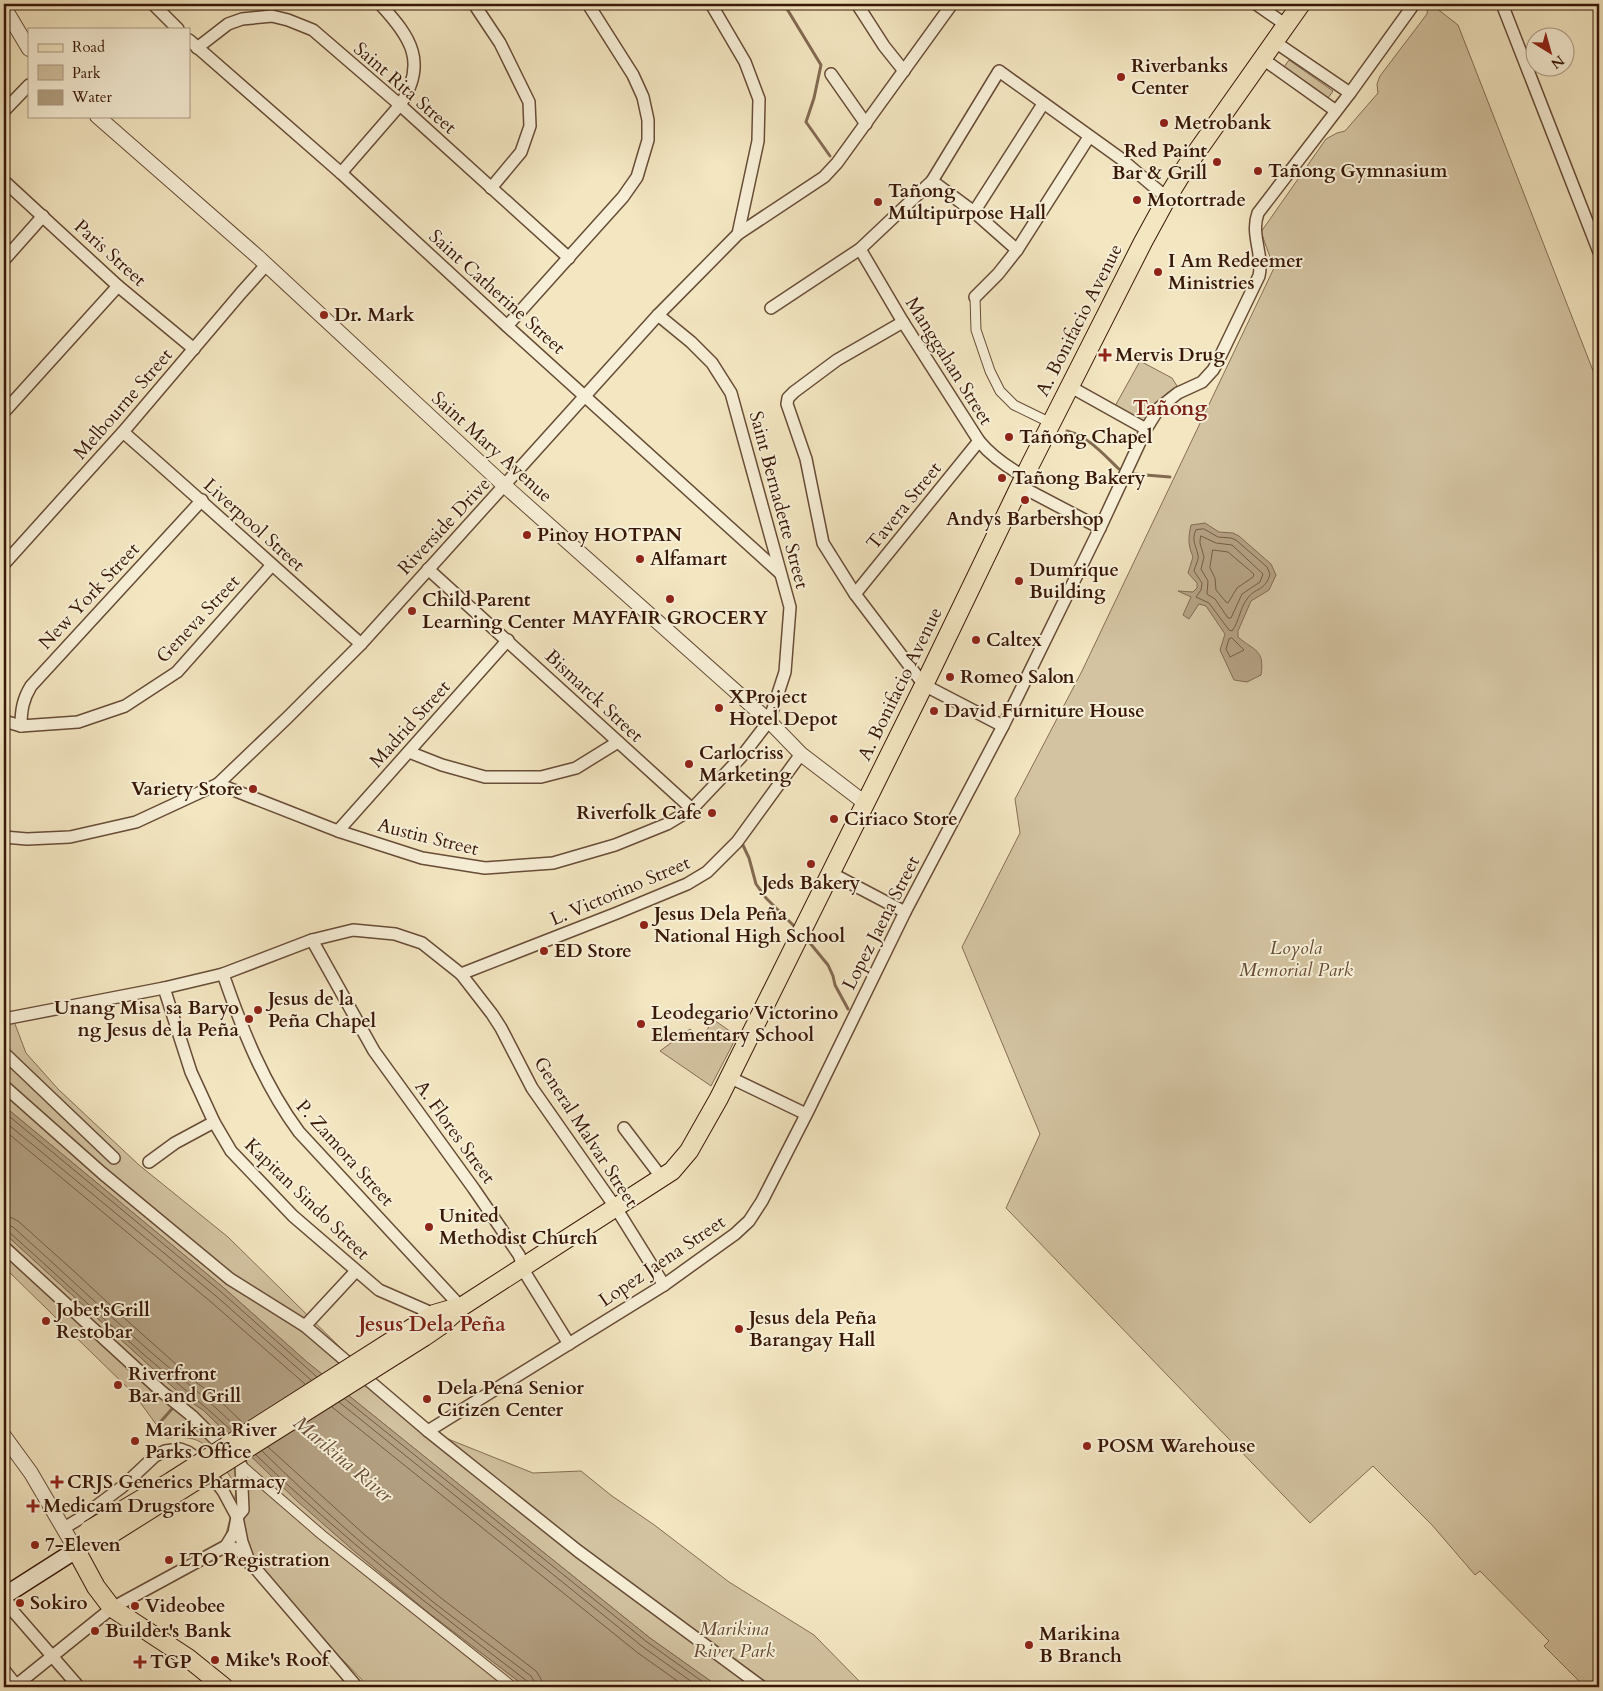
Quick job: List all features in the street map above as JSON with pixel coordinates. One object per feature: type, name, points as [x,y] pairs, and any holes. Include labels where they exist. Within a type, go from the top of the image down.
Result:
[{"type":"main road","name":"A. Bonifacio Avenue","points":[[76,1550],[93,1536],[420,1332],[440,1326],[461,1307],[676,1168],[689,1151],[729,1077],[924,685],[1069,386],[1167,198],[1301,4]]},
{"type":"main road","name":"A. Bonifacio Avenue","points":[[420,1332],[434,1314],[461,1307]]},
{"type":"main road","points":[[4,1595],[76,1550],[96,1587],[112,1608],[188,1658],[224,1687]]},
{"type":"street","points":[[153,4],[177,28]]},
{"type":"street","points":[[341,172],[400,106],[407,94],[412,79],[414,65],[412,48],[399,24],[380,4]]},
{"type":"street","points":[[474,4],[500,43],[529,102],[530,126],[521,152],[491,188]]},
{"type":"street","points":[[507,326],[623,197],[637,177],[648,140],[648,120],[633,75],[588,4]]},
{"type":"street","points":[[711,4],[745,62],[759,99],[758,141],[738,234]]},
{"type":"street","points":[[857,4],[884,46],[904,71]]},
{"type":"street","name":"Riverside Drive","points":[[4,837],[27,839],[70,837],[136,822],[218,784],[361,644],[658,315],[738,234],[824,177],[837,164],[952,4]]},
{"type":"street","points":[[1256,4],[1286,25]]},
{"type":"street","name":"Lopez Jaena Street","points":[[428,1431],[664,1285],[735,1234],[749,1221],[762,1201],[905,912],[1003,726],[1100,528],[1146,429],[1159,408],[1169,399],[1202,382],[1213,370],[1259,276],[1261,266],[1254,230],[1258,213],[1350,93],[1414,4]]},
{"type":"street","points":[[1502,4],[1599,252]]},
{"type":"street","points":[[4,7],[28,47]]},
{"type":"street","name":"Saint Rita Street","points":[[193,44],[228,24],[242,19],[272,16],[313,30],[569,258]]},
{"type":"street","points":[[1275,42],[1350,93]]},
{"type":"street","name":"Saint Catherine Street","points":[[193,44],[341,172],[507,326],[780,573]]},
{"type":"street","points":[[1263,59],[1336,111]]},
{"type":"street","points":[[771,308],[860,249],[932,181],[998,71],[1120,158],[1167,198]]},
{"type":"street","points":[[831,74],[866,124]]},
{"type":"street","points":[[4,111],[28,86]]},
{"type":"street","points":[[974,212],[1043,104]]},
{"type":"street","name":"Saint Mary Avenue","points":[[98,118],[266,265],[505,486],[769,721],[802,754],[864,803]]},
{"type":"street","points":[[1051,423],[1014,405],[1000,391],[990,371],[976,330],[975,297],[998,274],[1016,250],[1090,137]]},
{"type":"street","name":"Paris Street","points":[[4,181],[118,286],[194,349]]},
{"type":"street","points":[[932,181],[974,212],[1016,250]]},
{"type":"street","points":[[4,260],[43,216]]},
{"type":"street","name":"Manggahan Street","points":[[860,249],[903,322],[979,441],[989,453],[1022,481],[1100,528]]},
{"type":"street","name":"Melbourne Street","points":[[4,564],[123,432],[266,265]]},
{"type":"street","points":[[4,412],[118,286]]},
{"type":"street","name":"Saint Bernadette Street","points":[[658,315],[691,342],[712,363],[732,393],[790,607],[785,672],[769,721]]},
{"type":"street","points":[[903,322],[837,360],[794,392],[788,398],[787,404],[806,459],[823,543],[855,594],[924,685],[1003,726]]},
{"type":"street","points":[[1069,386],[1146,429]]},
{"type":"street","name":"Liverpool Street","points":[[123,432],[202,500],[361,644]]},
{"type":"street","name":"Tavera Street","points":[[855,594],[979,441]]},
{"type":"street","name":"New York Street","points":[[21,726],[21,708],[24,696],[31,686],[202,500]]},
{"type":"street","name":"Geneva Street","points":[[4,721],[21,726],[78,722],[125,706],[177,672],[272,565]]},
{"type":"street","name":"Bismarck Street","points":[[428,569],[692,809]]},
{"type":"street","name":"Madrid Street","points":[[338,831],[508,640]]},
{"type":"street","name":"Austin Street","points":[[218,784],[338,831],[422,858],[484,868],[553,863],[615,845],[667,824],[692,809],[742,756],[769,721]]},
{"type":"street","points":[[409,752],[442,765],[485,777],[541,777],[576,768],[618,742]]},
{"type":"street","name":"L. Victorino Street","points":[[460,974],[617,913],[687,884],[707,872],[736,842],[802,754]]},
{"type":"street","points":[[831,873],[905,912]]},
{"type":"street","name":"General Malvar Street","points":[[4,1019],[164,988],[223,974],[312,940],[353,930],[395,934],[422,943],[460,974],[492,1014],[532,1088],[616,1208],[664,1285]]},
{"type":"street","name":"A. Flores Street","points":[[312,940],[374,1051],[474,1188],[519,1255],[524,1267],[569,1344]]},
{"type":"street","name":"P. Zamora Street","points":[[223,974],[240,1022],[282,1108],[299,1132],[461,1307]]},
{"type":"street","name":"Kapitan Sindo Street","points":[[164,988],[191,1072],[214,1122],[231,1151],[293,1216],[378,1290],[434,1314]]},
{"type":"street","points":[[4,1053],[114,1158]]},
{"type":"street","points":[[729,1077],[806,1114]]},
{"type":"street","points":[[4,1086],[102,1173],[230,1279],[305,1326],[428,1431],[578,1551],[762,1687]]},
{"type":"street","points":[[149,1162],[175,1144],[214,1122]]},
{"type":"street","points":[[624,1128],[662,1178]]},
{"type":"street","points":[[4,1247],[192,1416],[241,1465],[322,1535],[513,1687]]},
{"type":"street","points":[[305,1326],[356,1271]]},
{"type":"street","points":[[4,1436],[31,1473],[76,1550]]},
{"type":"street","points":[[64,1528],[122,1487],[155,1456],[165,1451],[180,1450],[188,1452],[200,1460],[222,1491],[237,1517],[242,1542],[250,1564]]},
{"type":"street","points":[[206,1469],[229,1453]]},
{"type":"street","points":[[4,1670],[15,1686],[112,1608],[226,1546],[234,1533],[237,1517],[243,1510],[241,1465]]},
{"type":"street","points":[[226,1546],[237,1549],[357,1687]]},
{"type":"street","points":[[4,1595],[12,1610],[79,1687]]},
{"type":"green space","name":"Loyola Memorial Park","points":[[1428,4],[1431,4],[1458,25],[1599,386],[1599,1687],[1585,1687],[1544,1646],[1549,1641],[1480,1571],[1475,1575],[1432,1525],[1373,1466],[1310,1523],[1006,1208],[1040,1134],[962,947],[1020,833],[1015,799],[1082,671],[1274,268],[1261,232],[1326,139],[1345,131],[1378,93],[1377,84],[1380,76],[1427,14]]},
{"type":"green space","points":[[1289,60],[1333,91],[1328,98],[1284,67]]},
{"type":"green space","points":[[1140,361],[1172,378],[1177,386],[1166,394],[1144,425],[1114,408]]},
{"type":"green space","name":"Marikina River Park","points":[[4,995],[26,1053],[58,1089],[139,1165],[228,1237],[350,1357],[443,1437],[533,1473],[581,1471],[729,1582],[814,1635],[865,1687],[719,1687],[650,1638],[307,1362],[224,1288],[4,1106]]},
{"type":"green space","points":[[714,1020],[737,1036],[711,1086],[660,1051],[690,1029],[701,1038]]},
{"type":"green space","points":[[4,1233],[185,1398],[203,1410],[353,1550],[417,1603],[526,1687],[369,1687],[225,1538],[236,1488],[212,1452],[201,1442],[194,1439],[166,1438],[134,1394],[4,1267]]},
{"type":"water","points":[[1205,523],[1219,532],[1233,533],[1239,536],[1271,564],[1276,575],[1269,590],[1251,601],[1238,631],[1238,637],[1260,655],[1261,660],[1261,675],[1247,682],[1234,680],[1220,650],[1225,634],[1206,606],[1199,604],[1189,619],[1183,615],[1191,597],[1178,591],[1193,592],[1197,588],[1197,583],[1188,573],[1193,557],[1189,541],[1191,525]]},
{"type":"water","name":"Marikina River","points":[[4,1106],[224,1288],[307,1362],[650,1638],[719,1687],[526,1687],[429,1613],[297,1501],[203,1410],[185,1398],[4,1233]]},
{"type":"waterway","points":[[784,4],[821,65],[814,98],[806,122],[830,156]]},
{"type":"waterway","points":[[1067,431],[1089,442],[1119,469]]},
{"type":"waterway","points":[[1133,474],[1170,477]]},
{"type":"waterway","points":[[741,841],[749,858],[756,884],[766,898],[797,929]]},
{"type":"waterway","points":[[805,937],[828,965],[835,985],[848,1009]]},
{"type":"waterway","points":[[156,1427],[185,1394]]},
{"type":"place","name":"Riverbanks Center","points":[[1121,77]]},
{"type":"place","name":"Metrobank","points":[[1164,123]]},
{"type":"place","name":"Red Paint Bar & Grill","points":[[1217,162]]},
{"type":"place","name":"Tañong Gymnasium","points":[[1258,171]]},
{"type":"place","name":"Motortrade","points":[[1137,200]]},
{"type":"place","name":"Tañong Multipurpose Hall","points":[[878,202]]},
{"type":"place","name":"I Am Redeemer Ministries","points":[[1158,272]]},
{"type":"place","name":"Dr. Mark","points":[[324,315]]},
{"type":"place","name":"Mervis Drug","points":[[1105,355]]},
{"type":"place","name":"Tañong Chapel","points":[[1009,437]]},
{"type":"place","name":"Tañong Bakery","points":[[1002,478]]},
{"type":"place","name":"Andys Barbershop","points":[[1025,500]]},
{"type":"place","name":"Pinoy HOTPAN","points":[[527,535]]},
{"type":"place","name":"Alfamart","points":[[640,559]]},
{"type":"place","name":"Dumrique Building","points":[[1019,581]]},
{"type":"place","name":"MAYFAIR GROCERY","points":[[670,599]]},
{"type":"place","name":"Child Parent Learning Center","points":[[412,611]]},
{"type":"place","name":"Caltex","points":[[976,640]]},
{"type":"place","name":"Romeo Salon","points":[[950,677]]},
{"type":"place","name":"XProject Hotel Depot","points":[[719,708]]},
{"type":"place","name":"David Furniture House","points":[[934,711]]},
{"type":"place","name":"Carlocriss Marketing","points":[[689,764]]},
{"type":"place","name":"Variety Store","points":[[253,789]]},
{"type":"place","name":"Riverfolk Cafe","points":[[712,813]]},
{"type":"place","name":"Ciriaco Store","points":[[834,819]]},
{"type":"place","name":"Jeds Bakery","points":[[811,864]]},
{"type":"place","name":"Jesus Dela Peña National High School","points":[[644,925]]},
{"type":"place","name":"ED Store","points":[[544,951]]},
{"type":"place","name":"Jesus de la Peña Chapel","points":[[258,1010]]},
{"type":"place","name":"Unang Misa sa Baryo ng Jesus de la Peña","points":[[249,1019]]},
{"type":"place","name":"Leodegario Victorino Elementary School","points":[[641,1024]]},
{"type":"place","name":"United Methodist Church","points":[[429,1227]]},
{"type":"place","name":"Jobet'sGrill Restobar","points":[[46,1321]]},
{"type":"place","name":"Jesus dela Peña Barangay Hall","points":[[739,1329]]},
{"type":"place","name":"Riverfront Bar and Grill","points":[[118,1385]]},
{"type":"place","name":"Dela Pena Senior Citizen Center","points":[[427,1399]]},
{"type":"place","name":"Marikina River Parks Office","points":[[135,1441]]},
{"type":"place","name":"POSM Warehouse","points":[[1087,1446]]},
{"type":"place","name":"CRJS Generics Pharmacy","points":[[57,1482]]},
{"type":"place","name":"Medicam Drugstore","points":[[33,1506]]},
{"type":"place","name":"7-Eleven","points":[[35,1545]]},
{"type":"place","name":"LTO Registration","points":[[169,1560]]},
{"type":"place","name":"Sokiro","points":[[20,1603]]},
{"type":"place","name":"Videobee","points":[[135,1606]]},
{"type":"place","name":"Builder's Bank","points":[[95,1631]]},
{"type":"place","name":"Marikina B Branch","points":[[1029,1645]]},
{"type":"place","name":"Mike's Roof","points":[[215,1660]]},
{"type":"place","name":"TGP","points":[[140,1662]]},
{"type":"district","name":"Tañong","points":[[1170,408]]},
{"type":"district","name":"Jesus Dela Peña","points":[[432,1324]]}]
